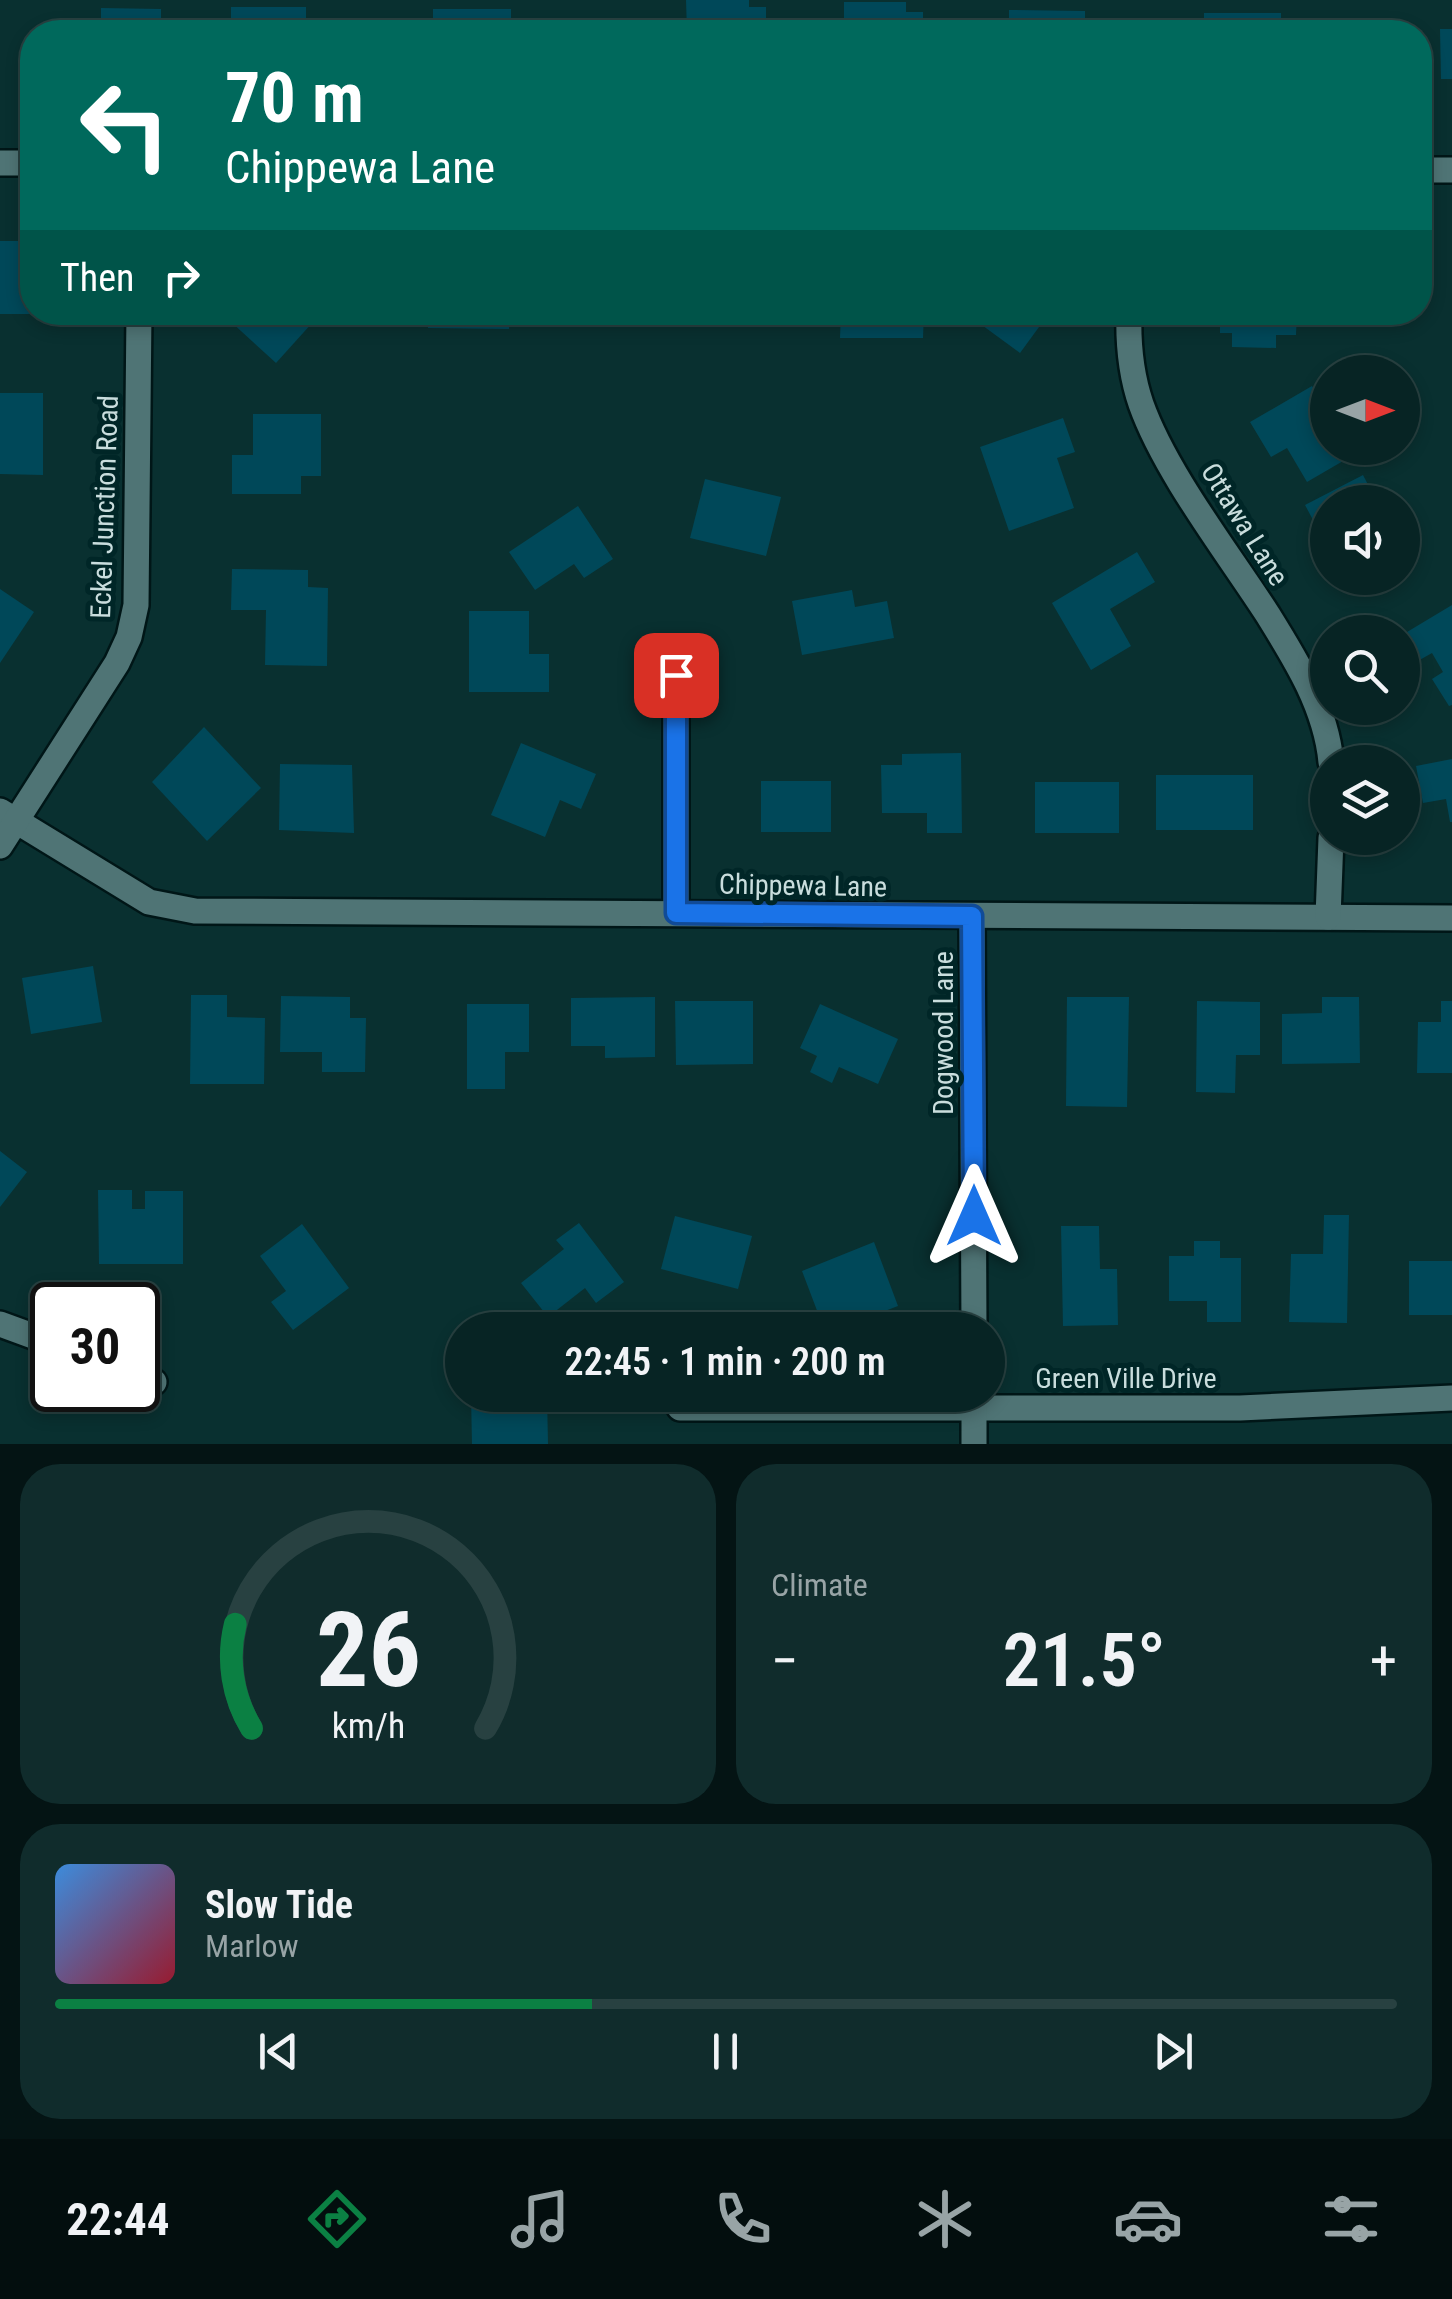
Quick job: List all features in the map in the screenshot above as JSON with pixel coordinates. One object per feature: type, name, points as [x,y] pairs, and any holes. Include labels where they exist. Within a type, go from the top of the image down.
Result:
[{"type":"street","name":"Eckel Junction Road","points":[[0,846],[8,816],[117,663],[129,636],[136,606],[140,325]]},
{"type":"street","name":"Ottawa Lane","points":[[1130,325],[1132,365],[1141,404],[1191,497],[1284,640],[1322,716],[1328,745]]},
{"type":"street","points":[[676,675],[676,913]]},
{"type":"street","name":"Chippewa Lane","points":[[8,816],[149,902],[174,909],[1452,918]]},
{"type":"street","points":[[1328,917],[1330,855]]},
{"type":"street","name":"Dogwood Lane","points":[[972,916],[974,1312]]},
{"type":"street","points":[[0,1324],[30,1336]]},
{"type":"street","name":"Green Ville Drive","points":[[1005,1403],[1240,1408],[1452,1398]]},
{"type":"street","points":[[974,1412],[974,1444]]},
{"type":"building","points":[[686,0],[749,0],[749,7],[766,7],[766,20],[687,20]]},
{"type":"building","points":[[844,2],[906,2],[906,12],[923,12],[923,20],[844,20]]},
{"type":"building","points":[[231,7],[306,7],[306,20],[231,20]]},
{"type":"building","points":[[101,8],[161,9],[161,20],[101,20]]},
{"type":"building","points":[[433,9],[511,9],[511,20],[433,20]]},
{"type":"building","points":[[1009,10],[1085,11],[1085,20],[1009,20]]},
{"type":"building","points":[[1204,13],[1281,13],[1281,20],[1204,20]]},
{"type":"building","points":[[1440,29],[1452,29],[1452,79],[1441,79]]},
{"type":"building","points":[[0,241],[20,241],[20,314],[0,314]]},
{"type":"building","points":[[234,325],[310,325],[276,363]]},
{"type":"building","points":[[428,325],[509,325],[509,329]]},
{"type":"building","points":[[840,325],[924,325],[923,338],[840,338]]},
{"type":"building","points":[[982,325],[1040,325],[1020,353]]},
{"type":"building","points":[[1220,325],[1296,325],[1296,335],[1276,335],[1276,348],[1232,347],[1232,333],[1220,333]]},
{"type":"building","points":[[1310,387],[1310,465],[1336,465],[1307,482],[1287,448],[1271,457],[1250,422]]},
{"type":"building","points":[[0,393],[43,393],[43,475],[0,474]]},
{"type":"building","points":[[253,414],[321,414],[321,476],[301,476],[301,494],[232,494],[232,455],[253,455]]},
{"type":"building","points":[[1063,418],[1075,452],[1057,458],[1074,508],[1009,531],[980,447]]},
{"type":"building","points":[[1363,475],[1368,485],[1344,485]]},
{"type":"building","points":[[705,479],[781,497],[766,556],[690,538]]},
{"type":"building","points":[[578,506],[613,559],[584,578],[574,564],[535,590],[509,552]]},
{"type":"building","points":[[1137,552],[1155,582],[1110,609],[1131,646],[1091,670],[1052,603]]},
{"type":"building","points":[[232,569],[308,570],[308,587],[328,588],[327,666],[265,665],[266,610],[231,610]]},
{"type":"building","points":[[0,589],[34,612],[0,663]]},
{"type":"building","points":[[852,590],[855,607],[887,601],[894,638],[802,655],[792,601]]},
{"type":"building","points":[[1452,605],[1452,705],[1432,679],[1443,672],[1432,653],[1420,660],[1420,624]]},
{"type":"building","points":[[469,611],[529,611],[529,654],[549,654],[549,692],[469,692]]},
{"type":"building","points":[[204,727],[261,788],[207,841],[152,782]]},
{"type":"building","points":[[521,743],[596,774],[581,809],[560,800],[545,837],[491,815]]},
{"type":"building","points":[[961,753],[962,833],[927,833],[927,813],[882,813],[881,765],[902,765],[902,754]]},
{"type":"building","points":[[1452,759],[1452,822],[1446,799],[1423,803],[1420,765]]},
{"type":"building","points":[[280,764],[352,765],[354,833],[279,830]]},
{"type":"building","points":[[1156,775],[1253,775],[1253,830],[1156,830]]},
{"type":"building","points":[[761,781],[831,781],[831,832],[761,832]]},
{"type":"building","points":[[1035,782],[1119,782],[1119,833],[1035,833]]},
{"type":"building","points":[[93,966],[102,1022],[31,1034],[22,978]]},
{"type":"building","points":[[191,995],[227,995],[227,1017],[265,1018],[264,1084],[190,1084]]},
{"type":"building","points":[[281,996],[350,997],[350,1018],[366,1018],[365,1072],[322,1072],[322,1052],[280,1052]]},
{"type":"building","points":[[655,997],[655,1057],[605,1058],[605,1046],[571,1046],[571,998]]},
{"type":"building","points":[[1067,997],[1129,997],[1127,1107],[1066,1106]]},
{"type":"building","points":[[1322,997],[1359,997],[1360,1063],[1282,1064],[1282,1014],[1322,1013]]},
{"type":"building","points":[[675,1001],[753,1001],[753,1064],[676,1065]]},
{"type":"building","points":[[1197,1001],[1260,1002],[1260,1055],[1236,1055],[1235,1093],[1196,1092]]},
{"type":"building","points":[[1441,1001],[1452,1001],[1452,1073],[1417,1073],[1418,1022],[1441,1022]]},
{"type":"building","points":[[467,1004],[529,1004],[529,1052],[505,1052],[505,1089],[467,1089]]},
{"type":"building","points":[[820,1004],[898,1039],[878,1084],[839,1067],[832,1083],[810,1072],[817,1056],[800,1048]]},
{"type":"building","points":[[0,1151],[27,1172],[0,1207]]},
{"type":"building","points":[[98,1190],[132,1190],[132,1209],[145,1209],[145,1191],[183,1191],[183,1264],[99,1264]]},
{"type":"building","points":[[1324,1215],[1349,1215],[1347,1323],[1289,1322],[1291,1254],[1323,1254]]},
{"type":"building","points":[[675,1216],[752,1236],[738,1289],[661,1269]]},
{"type":"building","points":[[579,1223],[624,1282],[596,1303],[585,1288],[554,1312],[544,1312],[521,1283],[564,1249],[556,1240]]},
{"type":"building","points":[[302,1224],[349,1288],[293,1330],[271,1302],[286,1291],[260,1256]]},
{"type":"building","points":[[1061,1226],[1099,1226],[1100,1269],[1117,1269],[1118,1325],[1063,1326]]},
{"type":"building","points":[[1194,1241],[1220,1241],[1220,1258],[1241,1258],[1241,1322],[1207,1322],[1207,1301],[1169,1301],[1169,1256],[1194,1256]]},
{"type":"building","points":[[874,1242],[898,1306],[882,1312],[818,1312],[802,1271]]},
{"type":"building","points":[[1409,1261],[1452,1261],[1452,1315],[1409,1315]]},
{"type":"building","points":[[471,1412],[547,1412],[548,1444],[472,1444]]},
{"type":"route","points":[[676,675],[676,913],[972,916],[974,1216]]}]
